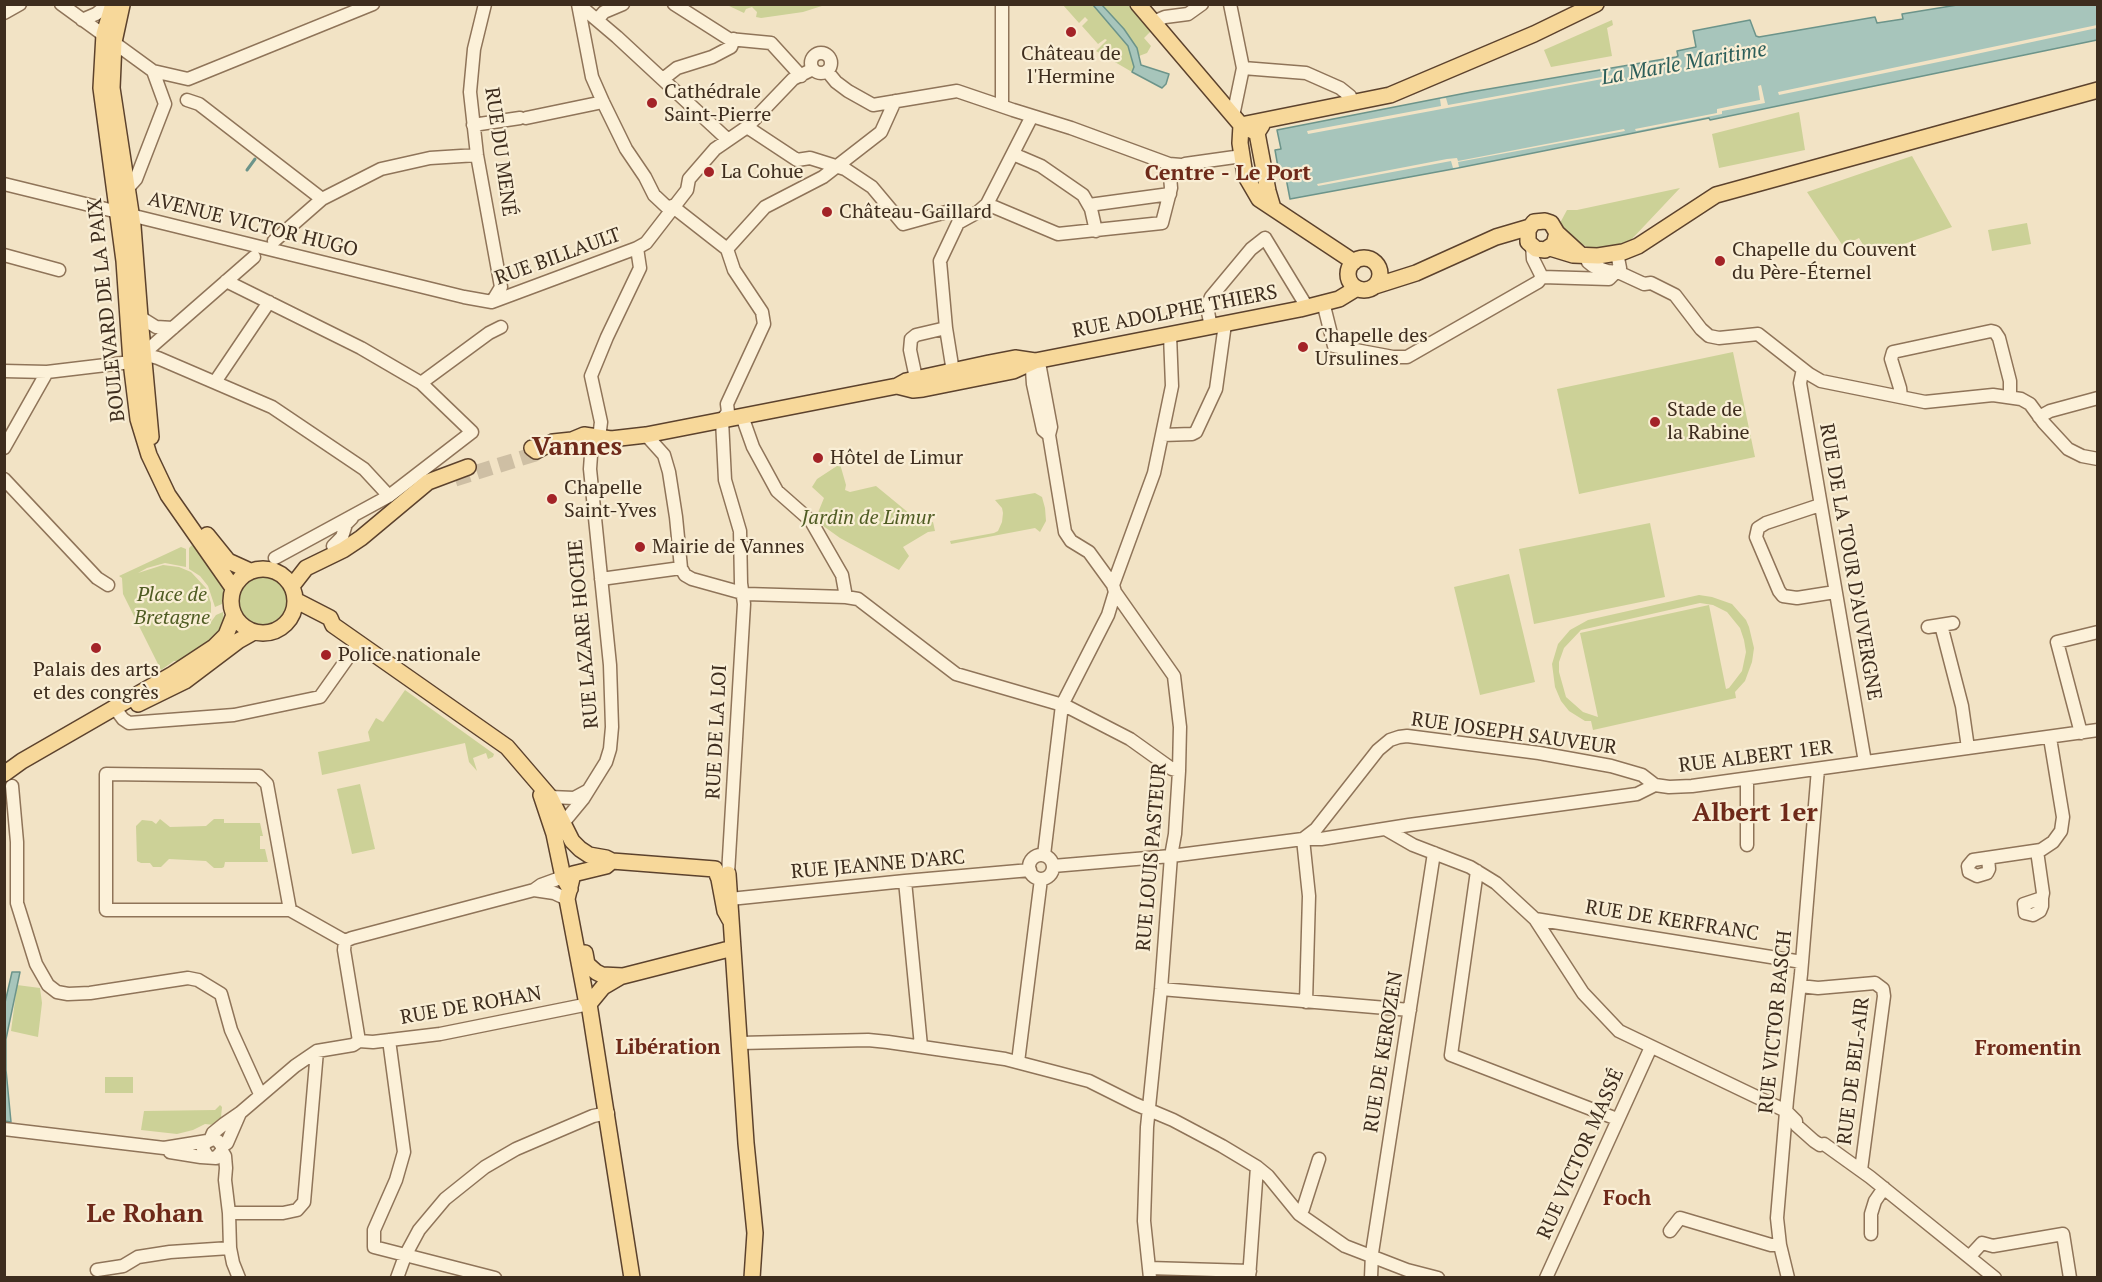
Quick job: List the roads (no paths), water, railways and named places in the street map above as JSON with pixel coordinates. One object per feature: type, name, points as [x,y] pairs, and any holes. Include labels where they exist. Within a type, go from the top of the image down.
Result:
[{"type":"main road","name":"BOULEVARD DE LA PAIX","points":[[111,4],[109,38],[101,88],[125,215],[140,317],[137,358],[150,430],[156,453],[176,491],[224,557],[238,567],[250,571]]},
{"type":"main road","name":"BOULEVARD DE LA PAIX","points":[[123,4],[109,38],[112,88],[128,188],[125,215],[137,358],[138,419],[149,455],[168,495],[233,588]]},
{"type":"main road","points":[[1138,4],[1237,121],[1257,133]]},
{"type":"main road","points":[[1237,121],[1266,120],[1390,95],[1596,4]]},
{"type":"main road","points":[[1375,286],[1380,277],[1379,268],[1373,260],[1363,258],[1354,262],[1349,269],[1353,283],[1367,290],[1404,277],[1496,237],[1530,238],[1540,250],[1550,248],[1573,255],[1598,256],[1617,253],[1638,246],[1716,195],[2097,90]]},
{"type":"main road","points":[[1266,120],[1257,133],[1268,191],[1274,208]]},
{"type":"main road","points":[[1237,121],[1245,175],[1254,194],[1354,262]]},
{"type":"main road","points":[[1530,238],[1534,222],[1545,221],[1551,223],[1557,233],[1582,254]]},
{"type":"main road","points":[[1550,248],[1554,244],[1557,233]]},
{"type":"main road","points":[[1379,268],[1404,277]]},
{"type":"main road","points":[[1323,302],[1353,283]]},
{"type":"main road","name":"RUE ADOLPHE THIERS","points":[[897,386],[913,390],[1015,358],[1035,361],[1218,326],[1323,302]]},
{"type":"main road","name":"RUE ADOLPHE THIERS","points":[[599,438],[646,435],[897,386],[916,378],[954,376]]},
{"type":"main road","points":[[534,450],[553,442],[572,440],[584,435],[599,438]]},
{"type":"main road","points":[[368,531],[340,544],[277,565],[250,571],[240,578],[233,588],[231,601],[234,615],[243,626],[254,632],[273,632],[282,627],[294,611],[294,593],[306,568],[343,550],[361,538],[438,477],[468,467]]},
{"type":"main road","points":[[277,565],[294,593],[330,618],[333,625]]},
{"type":"main road","points":[[96,720],[100,715],[214,648],[226,635],[234,615]]},
{"type":"main road","points":[[289,620],[311,619],[333,625],[359,642],[507,747],[550,797],[568,884],[586,999],[590,1004],[632,1278]]},
{"type":"main road","points":[[4,763],[22,761],[96,720],[158,695],[185,681],[238,641],[254,632]]},
{"type":"main road","points":[[8,780],[22,761]]},
{"type":"main road","points":[[537,783],[556,825],[589,855],[612,861],[722,872]]},
{"type":"main road","points":[[568,884],[612,861]]},
{"type":"main road","points":[[722,872],[730,899],[746,1143],[755,1233],[752,1278]]},
{"type":"main road","points":[[722,872],[719,879],[724,911],[730,920]]},
{"type":"main road","points":[[568,884],[574,898],[587,964],[592,970],[602,975],[623,976]]},
{"type":"main road","points":[[590,1004],[603,987],[623,976],[733,948]]},
{"type":"street","points":[[4,13],[20,4]]},
{"type":"street","points":[[61,4],[153,71],[188,79],[203,75],[373,4]]},
{"type":"street","points":[[82,20],[111,4]]},
{"type":"street","name":"RUE DU MENÉ","points":[[485,4],[474,49],[470,92],[472,124],[501,287],[492,302]]},
{"type":"street","points":[[578,4],[731,138]]},
{"type":"street","points":[[578,4],[592,77],[626,149],[654,195],[691,219],[727,249],[734,270],[762,312],[764,324],[728,404],[728,412],[722,420]]},
{"type":"street","points":[[597,20],[604,12],[623,4]]},
{"type":"street","points":[[674,4],[729,39],[771,43],[801,76]]},
{"type":"street","points":[[1002,4],[1002,106]]},
{"type":"street","points":[[1230,4],[1243,69],[1237,121]]},
{"type":"street","points":[[1153,22],[1165,17],[1188,14],[1196,6]]},
{"type":"street","points":[[663,79],[677,68],[712,57],[731,47],[734,39]]},
{"type":"street","points":[[818,53],[824,53],[831,60],[831,66],[827,71],[821,73],[813,69],[813,57],[818,53]]},
{"type":"street","points":[[637,248],[646,243],[687,190],[689,179],[715,149],[747,128],[794,79],[813,69]]},
{"type":"street","points":[[1243,69],[1306,73],[1340,88],[1350,96],[1352,103]]},
{"type":"street","points":[[128,188],[136,179],[165,104],[153,71]]},
{"type":"street","points":[[827,71],[848,91],[873,105],[957,90],[1178,164],[1242,156]]},
{"type":"street","points":[[187,99],[188,79]]},
{"type":"street","points":[[165,104],[187,99],[199,104],[322,199]]},
{"type":"street","points":[[727,249],[765,207],[824,176],[881,132],[895,101]]},
{"type":"street","points":[[472,124],[523,118],[603,102]]},
{"type":"street","points":[[954,376],[946,328],[940,261],[956,227],[963,219],[978,212],[987,204],[1032,116]]},
{"type":"street","points":[[747,128],[797,160],[810,158],[845,169],[872,187],[903,224],[951,211],[963,219]]},
{"type":"street","points":[[274,241],[322,199],[381,169],[430,158],[477,155]]},
{"type":"street","points":[[1011,157],[1041,166],[1083,195],[1089,205],[1096,231]]},
{"type":"street","points":[[987,204],[1058,234],[1162,223],[1178,164]]},
{"type":"street","name":"AVENUE VICTOR HUGO","points":[[4,184],[492,302]]},
{"type":"street","points":[[1089,205],[1170,194]]},
{"type":"street","points":[[1162,435],[1196,432],[1215,389],[1218,326],[1207,307],[1211,297],[1251,249],[1265,238],[1307,307]]},
{"type":"street","points":[[1530,238],[1533,259],[1542,277]]},
{"type":"street","name":"RUE BILLAULT","points":[[492,302],[637,248]]},
{"type":"street","name":"RUE LAZARE HOCHE","points":[[556,825],[588,790],[609,756],[612,727],[610,665],[590,469],[591,455],[599,438],[601,422],[591,376],[640,268],[637,248]]},
{"type":"street","points":[[1542,277],[1605,279],[1613,277],[1620,268],[1617,253]]},
{"type":"street","points":[[1582,254],[1593,266],[1618,272],[1644,284],[1651,283],[1675,295],[1709,336],[1719,338],[1758,334],[1814,378],[1828,383],[1932,402],[1983,395],[2010,396],[2027,402],[2068,449],[2082,456],[2097,459]]},
{"type":"street","points":[[4,255],[59,270]]},
{"type":"street","points":[[137,358],[254,257]]},
{"type":"street","points":[[1323,302],[1334,346],[1393,357],[1407,357],[1538,282],[1542,277]]},
{"type":"street","points":[[226,281],[361,348],[421,383],[472,432],[389,496],[277,565]]},
{"type":"street","points":[[215,382],[269,302]]},
{"type":"street","points":[[140,317],[169,332]]},
{"type":"street","points":[[421,383],[489,333],[501,327]]},
{"type":"street","points":[[916,378],[909,343],[911,339],[916,335],[946,328]]},
{"type":"street","points":[[1901,397],[1890,359],[1893,352],[1991,331],[1999,338],[2010,381],[2010,396]]},
{"type":"street","points":[[168,362],[169,332]]},
{"type":"street","points":[[1044,855],[1062,705],[1108,615],[1114,588],[1154,473],[1172,386],[1170,335]]},
{"type":"street","points":[[4,370],[46,372],[89,368],[137,358],[168,362],[272,407],[363,469],[389,496]]},
{"type":"street","name":"RUE LOUIS PASTEUR","points":[[1035,361],[1040,368],[1051,427],[1048,435],[1065,532],[1075,543],[1089,552],[1175,681],[1180,727],[1179,771],[1149,1110],[1144,1205],[1149,1273]]},
{"type":"street","name":"RUE DE LA TOUR D'AUVERGNE","points":[[1803,369],[1800,383],[1865,762]]},
{"type":"street","points":[[4,448],[46,372]]},
{"type":"street","points":[[2039,417],[2050,411],[2097,398]]},
{"type":"street","points":[[742,416],[753,447],[777,491],[811,521],[842,575],[846,597]]},
{"type":"street","name":"RUE DE LA LOI","points":[[722,420],[725,480],[740,531],[744,604],[722,872]]},
{"type":"street","points":[[646,435],[664,455],[676,517],[681,568],[692,579],[742,593],[858,599],[956,674],[1062,705],[1130,739],[1172,769],[1179,771]]},
{"type":"street","name":"RUE LAZARE HOCHE","points":[[572,440],[583,450],[590,469]]},
{"type":"street","points":[[4,479],[97,578],[108,585]]},
{"type":"street","points":[[1820,505],[1762,525],[1756,532],[1757,542],[1783,596],[1797,598],[1835,592]]},
{"type":"street","points":[[333,546],[342,537],[346,524],[355,516]]},
{"type":"street","points":[[601,579],[681,568]]},
{"type":"street","points":[[1108,615],[1134,621]]},
{"type":"street","points":[[1941,625],[1962,706],[1968,748]]},
{"type":"street","points":[[2081,733],[2057,642],[2097,632]]},
{"type":"street","points":[[117,711],[129,723],[234,715],[320,697],[359,642]]},
{"type":"street","name":"RUE ALBERT 1ER","points":[[1303,840],[1313,841],[1409,825],[1637,794],[1655,785],[1679,787],[1747,779],[2097,730]]},
{"type":"street","name":"RUE JOSEPH SAUVEUR","points":[[1303,840],[1312,833],[1378,750],[1390,740],[1407,736],[1539,753],[1611,766],[1642,775],[1655,785]]},
{"type":"street","points":[[1988,858],[2037,851],[2049,845],[2061,831],[2063,822],[2050,738]]},
{"type":"street","name":"RUE VICTOR BASCH","points":[[1788,1278],[1780,1245],[1777,1218],[1786,1111],[1803,962],[1818,769]]},
{"type":"street","points":[[290,910],[267,784],[259,776],[106,774],[106,910],[290,910],[345,941]]},
{"type":"street","points":[[1747,779],[1747,845]]},
{"type":"street","points":[[8,780],[17,842],[16,903],[36,964],[48,985],[57,992],[68,994],[90,993],[188,978],[198,980],[221,994],[231,1030],[260,1094]]},
{"type":"street","points":[[550,797],[574,798],[588,790]]},
{"type":"street","points":[[1326,816],[1327,829],[1338,837]]},
{"type":"street","points":[[1387,830],[1408,842],[1477,871],[1496,883],[1535,919],[1583,993],[1618,1031],[1786,1111],[1797,1121],[1796,1125],[1820,1145],[1824,1144],[1861,1170],[1995,1278]]},
{"type":"street","points":[[1053,866],[1171,856],[1303,840],[1309,896],[1306,1002]]},
{"type":"street","points":[[2037,851],[2043,889],[2042,898]]},
{"type":"street","name":"RUE DE KEROZEN","points":[[1371,1278],[1372,1257],[1434,853]]},
{"type":"street","points":[[1038,855],[1049,858],[1053,866],[1048,877],[1041,879],[1035,877],[1030,870],[1032,858],[1038,855]]},
{"type":"street","name":"RUE JEANNE D'ARC","points":[[730,899],[1030,870]]},
{"type":"street","points":[[1477,871],[1451,1054],[1617,1119]]},
{"type":"street","points":[[1018,1062],[1041,879]]},
{"type":"street","points":[[905,881],[921,1046]]},
{"type":"street","points":[[345,941],[534,890],[541,885],[568,884]]},
{"type":"street","points":[[534,890],[554,893],[568,884]]},
{"type":"street","name":"RUE DE KERFRANC","points":[[1535,919],[1803,962]]},
{"type":"street","points":[[345,941],[344,950],[359,1041]]},
{"type":"street","name":"RUE DE BEL-AIR","points":[[1800,986],[1818,988],[1875,983],[1883,989],[1884,996],[1861,1170]]},
{"type":"street","points":[[1161,988],[1410,1010]]},
{"type":"street","name":"RUE DE ROHAN","points":[[317,1051],[352,1045],[359,1041],[389,1041],[440,1034],[590,1004]]},
{"type":"street","points":[[740,1043],[868,1040],[1018,1062],[1089,1081],[1216,1142],[1257,1167],[1268,1176],[1299,1214],[1345,1246],[1407,1270],[1438,1278]]},
{"type":"street","points":[[389,1041],[404,1152],[396,1180],[374,1230],[374,1247],[495,1278]]},
{"type":"street","name":"RUE VICTOR MASSÉ","points":[[1546,1278],[1651,1047]]},
{"type":"street","points":[[225,1180],[203,1149],[213,1133],[295,1066],[317,1051]]},
{"type":"street","points":[[229,1213],[284,1213],[297,1210],[304,1202],[317,1051]]},
{"type":"street","points":[[164,1148],[172,1153],[216,1158],[227,1143],[240,1113]]},
{"type":"street","points":[[397,1278],[405,1256],[419,1230],[445,1199],[485,1167],[516,1149],[593,1116],[608,1113]]},
{"type":"street","points":[[1797,1121],[1800,1119],[1824,1140],[1824,1144]]},
{"type":"street","points":[[4,1129],[164,1148],[209,1140],[218,1141],[225,1156],[230,1248],[239,1278]]},
{"type":"street","points":[[1783,1144],[1805,1133]]},
{"type":"street","points":[[1299,1214],[1303,1209],[1319,1159]]},
{"type":"street","points":[[1149,1273],[1249,1274],[1257,1167]]},
{"type":"street","points":[[1870,1234],[1871,1214],[1875,1201],[1884,1188]]},
{"type":"street","points":[[1670,1230],[1680,1218],[1771,1245],[1780,1245]]},
{"type":"street","points":[[1970,1256],[1982,1243],[1993,1246],[2062,1234],[2070,1278]]},
{"type":"street","points":[[97,1270],[123,1266],[138,1257],[170,1252],[230,1248]]},
{"type":"water","points":[[1093,5],[1102,5],[1124,29],[1137,48],[1141,65],[1169,74],[1162,88],[1132,72],[1134,67],[1128,46]]},
{"type":"water","name":"La Marle Maritime","points":[[1957,5],[2097,5],[2097,40],[1710,120],[1709,118],[1290,199],[1286,178],[1280,179],[1275,150],[1281,149],[1277,130],[1471,92],[1676,57],[1678,56],[1677,51],[1696,47],[1693,31],[1750,20],[1756,36],[1759,37],[1875,17],[1877,23],[1903,19],[1902,14]]},
{"type":"water","points":[[12,972],[20,972],[6,1039],[6,1070],[11,1122],[5,1121],[4,1007]]},
{"type":"waterway","points":[[247,170],[255,159]]},
{"type":"tunnel","points":[[455,479],[535,454],[536,451]]},
{"type":"place","name":"Château de l'Hermine","points":[[1071,32]]},
{"type":"place","name":"Cathédrale Saint-Pierre","points":[[652,103]]},
{"type":"place","name":"La Cohue","points":[[709,172]]},
{"type":"place","name":"Château-Gaillard","points":[[827,212]]},
{"type":"place","name":"Chapelle du Couvent du Père-Éternel","points":[[1720,261]]},
{"type":"place","name":"Chapelle des Ursulines","points":[[1303,347]]},
{"type":"place","name":"Stade de la Rabine","points":[[1655,422]]},
{"type":"place","name":"Hôtel de Limur","points":[[818,458]]},
{"type":"place","name":"Chapelle Saint-Yves","points":[[552,499]]},
{"type":"place","name":"Mairie de Vannes","points":[[640,547]]},
{"type":"place","name":"Palais des arts et des congrès","points":[[96,648]]},
{"type":"place","name":"Police nationale","points":[[326,655]]},
{"type":"district","name":"Centre - Le Port","points":[[1228,174]]},
{"type":"district","name":"Vannes","points":[[577,448]]},
{"type":"district","name":"Albert 1er","points":[[1755,814]]},
{"type":"district","name":"Libération","points":[[668,1048]]},
{"type":"district","name":"Fromentin","points":[[2028,1049]]},
{"type":"district","name":"Foch","points":[[1627,1199]]},
{"type":"district","name":"Le Rohan","points":[[145,1215]]},
{"type":"park label","name":"Jardin de Limur","points":[[868,518]]},
{"type":"park label","name":"Place de Bretagne","points":[[172,606]]}]
